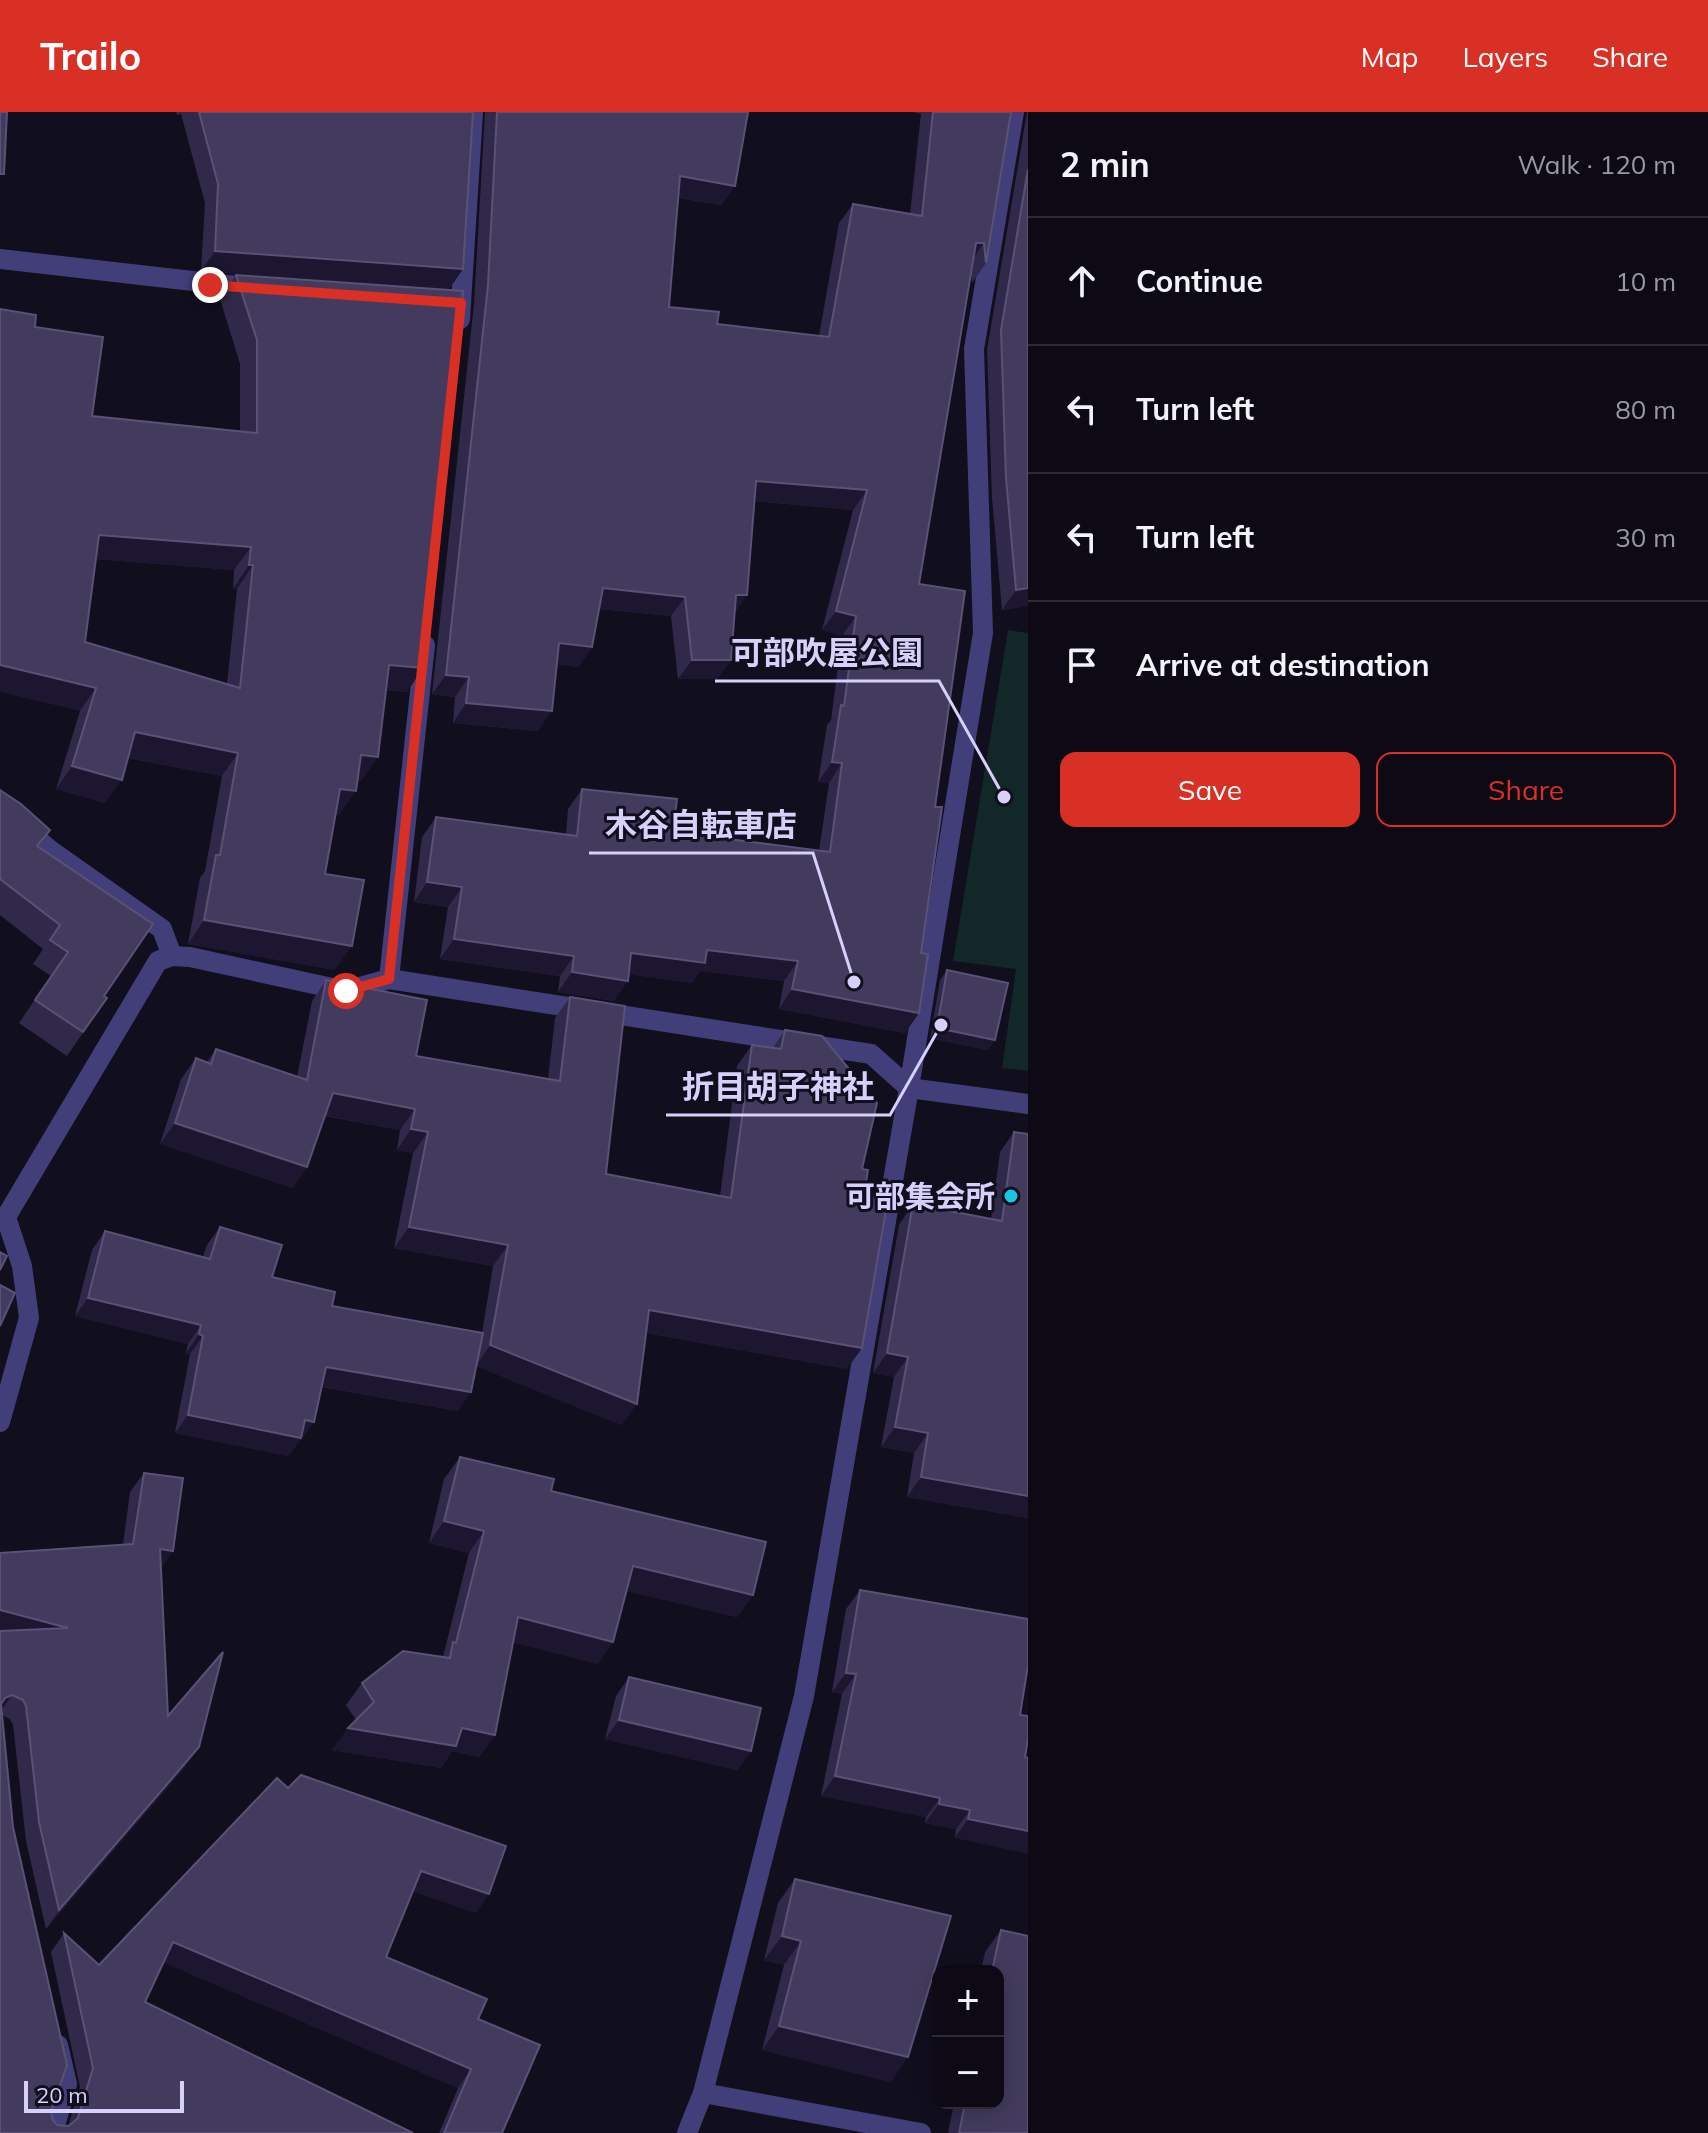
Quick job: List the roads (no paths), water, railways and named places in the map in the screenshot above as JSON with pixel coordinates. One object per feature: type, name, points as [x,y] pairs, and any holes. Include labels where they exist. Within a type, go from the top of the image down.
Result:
[{"type":"street","points":[[458,335],[454,303],[473,112]]},
{"type":"street","points":[[687,2133],[703,2093],[804,1696],[909,1088],[983,633],[974,349],[1014,112]]},
{"type":"street","points":[[0,259],[210,285],[273,289]]},
{"type":"street","points":[[389,979],[428,618]]},
{"type":"street","points":[[0,806],[50,850],[162,929],[172,956]]},
{"type":"street","points":[[0,1422],[29,1318],[22,1266],[3,1218],[158,961],[172,956],[190,957],[346,991],[389,979],[871,1054],[909,1088],[1028,1104]]},
{"type":"street","points":[[51,2133],[67,2084],[53,2024]]},
{"type":"street","points":[[703,2093],[921,2133]]},
{"type":"place","name":"可部吹屋公園","points":[[1004,797]]},
{"type":"place","name":"木谷自転車店","points":[[854,982]]},
{"type":"place","name":"折目胡子神社","points":[[941,1025]]},
{"type":"place","name":"可部集会所","points":[[1011,1196]]}]
